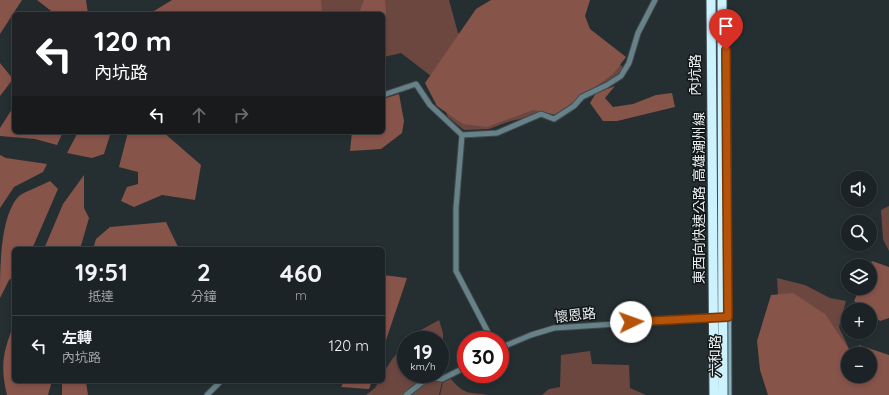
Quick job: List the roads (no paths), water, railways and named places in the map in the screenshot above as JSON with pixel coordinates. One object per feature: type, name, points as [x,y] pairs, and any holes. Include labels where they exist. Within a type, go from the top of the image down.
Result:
[{"type":"highway","name":"東西向快速公路 高雄潮州線","points":[[711,0],[714,395]]},
{"type":"highway","name":"東西向快速公路 高雄潮州線","points":[[722,0],[723,395]]},
{"type":"main road","name":"內坑路","points":[[707,0],[709,318]]},
{"type":"main road","points":[[726,0],[728,317]]},
{"type":"main road","name":"六和路","points":[[728,317],[728,395]]},
{"type":"main road","name":"六和路","points":[[709,318],[710,395]]},
{"type":"street","points":[[385,94],[416,84],[430,105],[462,135],[497,133],[541,114],[554,119],[574,106],[582,97],[607,85],[621,76],[629,63],[638,33],[655,0]]},
{"type":"street","points":[[462,135],[456,208],[456,271],[487,331]]},
{"type":"street","name":"懷恩路","points":[[509,344],[531,335],[554,328],[728,317]]},
{"type":"street","points":[[406,395],[429,377],[442,379],[457,372]]},
{"type":"street","points":[[208,395],[219,383]]}]
